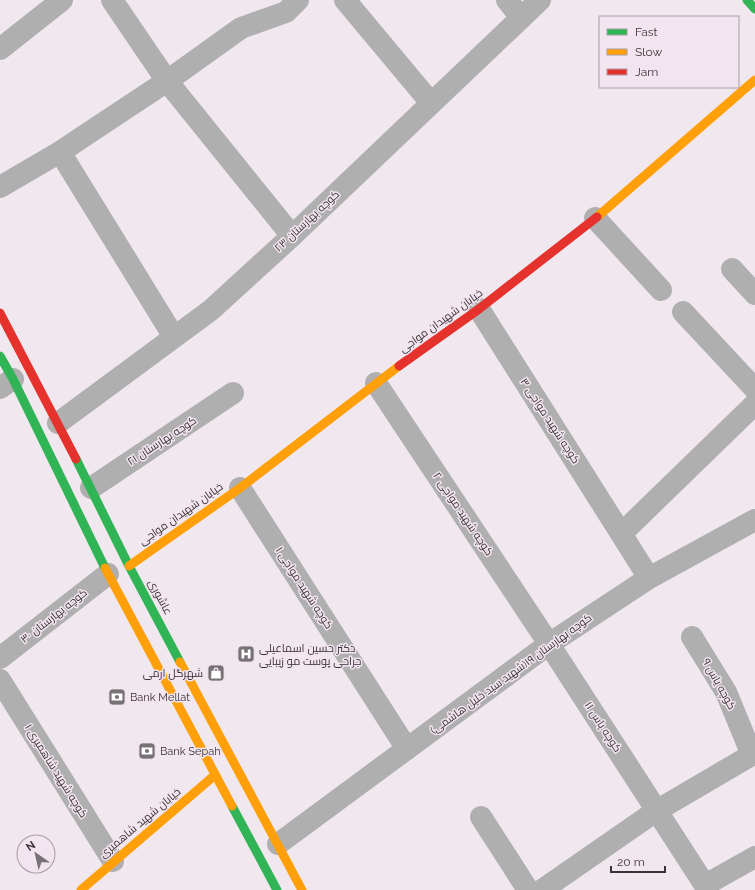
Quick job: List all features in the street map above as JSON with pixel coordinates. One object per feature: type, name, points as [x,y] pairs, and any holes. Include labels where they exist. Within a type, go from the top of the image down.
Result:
[{"type":"street","points":[[0,49],[62,0]]},
{"type":"street","points":[[112,0],[166,81],[292,236]]},
{"type":"street","points":[[0,187],[60,152],[166,81],[241,28],[286,12],[298,0]]},
{"type":"street","points":[[345,0],[431,103]]},
{"type":"street","points":[[507,0],[521,18]]},
{"type":"street","name":"کوچه بهارستان ۲۳","points":[[58,423],[211,310],[292,236],[540,0]]},
{"type":"street","points":[[747,0],[755,9]]},
{"type":"street","name":"خیابان شهیدان مواجی","points":[[129,566],[240,488],[376,383],[479,309],[595,218],[755,80]]},
{"type":"street","points":[[60,152],[174,337]]},
{"type":"street","points":[[595,218],[661,290]]},
{"type":"street","points":[[732,269],[755,294]]},
{"type":"street","name":"کوچه شهید مواجی ۳","points":[[479,309],[622,533],[649,578]]},
{"type":"street","points":[[683,312],[755,390]]},
{"type":"street","name":"عاشوری","points":[[0,314],[58,423],[129,566],[302,890]]},
{"type":"street","points":[[0,356],[6,383],[277,890]]},
{"type":"street","name":"کوچه شهید مواجی ۲","points":[[376,383],[549,644]]},
{"type":"street","name":"کوچه بهارستان ۲۱","points":[[90,488],[233,394]]},
{"type":"street","points":[[622,533],[755,404]]},
{"type":"street","name":"کوچه شهید مواجی ۱","points":[[240,488],[407,749]]},
{"type":"street","name":"کوچه بهارستان ۱۹(شهید سید خلیل هاشمی)","points":[[278,844],[549,644],[649,578],[755,520]]},
{"type":"street","name":"کوچه بهارستان ۳۰","points":[[0,658],[108,574]]},
{"type":"street","name":"کوچه یاس ۹","points":[[692,637],[726,692],[754,754]]},
{"type":"street","name":"کوچه یاس ۱۱","points":[[549,644],[706,888]]},
{"type":"street","name":"کوچه شهید شاهمیری ۱","points":[[0,680],[113,862]]},
{"type":"street","points":[[542,890],[656,811],[754,754]]},
{"type":"street","name":"خیابان شهید شاهمیری","points":[[81,890],[215,775]]},
{"type":"street","points":[[481,817],[528,890]]},
{"type":"street","points":[[706,888],[755,857]]},
{"type":"traffic: fast","points":[[747,0],[755,9]]},
{"type":"traffic: fast","points":[[0,356],[13,379],[105,568]]},
{"type":"traffic: fast","points":[[76,459],[129,566],[180,662]]},
{"type":"traffic: fast","points":[[232,806],[277,890]]},
{"type":"traffic: slow","points":[[597,217],[755,80]]},
{"type":"traffic: slow","points":[[129,566],[240,488],[399,366]]},
{"type":"traffic: slow","points":[[105,568],[232,806]]},
{"type":"traffic: slow","points":[[180,662],[302,890]]},
{"type":"traffic: slow","points":[[81,890],[215,775]]},
{"type":"traffic: jam","points":[[399,366],[479,309],[597,217]]},
{"type":"traffic: jam","points":[[0,313],[76,459]]},
{"type":"place","name":"دکتر حسین اسماعیلی جراحی پوست مو زیبایی","points":[[246,654]]},
{"type":"place","name":"شهرگل ارمی","points":[[216,673]]},
{"type":"place","name":"Bank Mellat","points":[[117,697]]},
{"type":"place","name":"Bank Sepah","points":[[147,751]]}]
